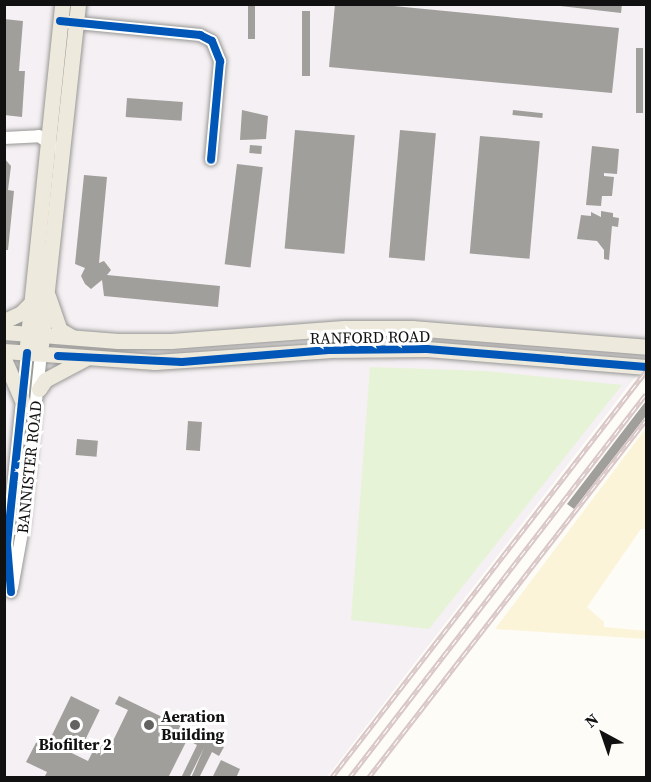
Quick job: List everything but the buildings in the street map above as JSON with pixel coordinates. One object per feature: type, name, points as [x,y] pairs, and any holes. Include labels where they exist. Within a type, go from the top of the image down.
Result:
[{"type":"main road","name":"BANNISTER ROAD","points":[[34,354],[35,335],[31,303],[50,143],[62,4]]},
{"type":"main road","name":"BANNISTER ROAD","points":[[35,335],[46,289],[63,155],[78,4]]},
{"type":"main road","points":[[46,289],[60,330],[74,338]]},
{"type":"main road","points":[[4,321],[21,313],[31,303]]},
{"type":"main road","name":"RANFORD ROAD","points":[[4,332],[74,338],[171,341],[344,328],[412,328],[646,347]]},
{"type":"main road","name":"RANFORD ROAD","points":[[4,351],[86,358],[182,362],[329,350],[417,349],[641,366]]},
{"type":"main road","points":[[39,389],[45,380],[86,358]]},
{"type":"main road","points":[[4,359],[22,400]]},
{"type":"street","points":[[60,21],[200,34],[212,41],[220,61],[211,160]]},
{"type":"street","points":[[4,138],[25,140],[39,147],[50,143],[66,126]]},
{"type":"street","points":[[50,143],[63,155]]},
{"type":"street","name":"BANNISTER ROAD","points":[[34,354],[39,389],[23,527],[11,592],[7,544],[22,400],[34,354]]},
{"type":"shaded area","points":[[5,5],[646,5],[646,363],[327,777],[5,778]]},
{"type":"green space","points":[[370,367],[486,371],[622,385],[429,629],[351,620]]},
{"type":"sand","points":[[646,428],[646,529],[641,529],[587,607],[604,622],[604,627],[646,631],[646,639],[495,629]]},
{"type":"railway","points":[[331,778],[646,371]]},
{"type":"railway","points":[[349,778],[646,394]]},
{"type":"railway","points":[[368,778],[646,420]]},
{"type":"cycle path","points":[[60,21],[200,35],[212,41],[220,61],[211,160]]},
{"type":"cycle path","points":[[58,356],[182,362],[329,350],[427,349],[646,367]]},
{"type":"cycle path","points":[[11,592],[7,544],[27,353]]},
{"type":"place","name":"Biofilter 2","points":[[75,725]]},
{"type":"place","name":"Aeration Building","points":[[149,725]]}]
